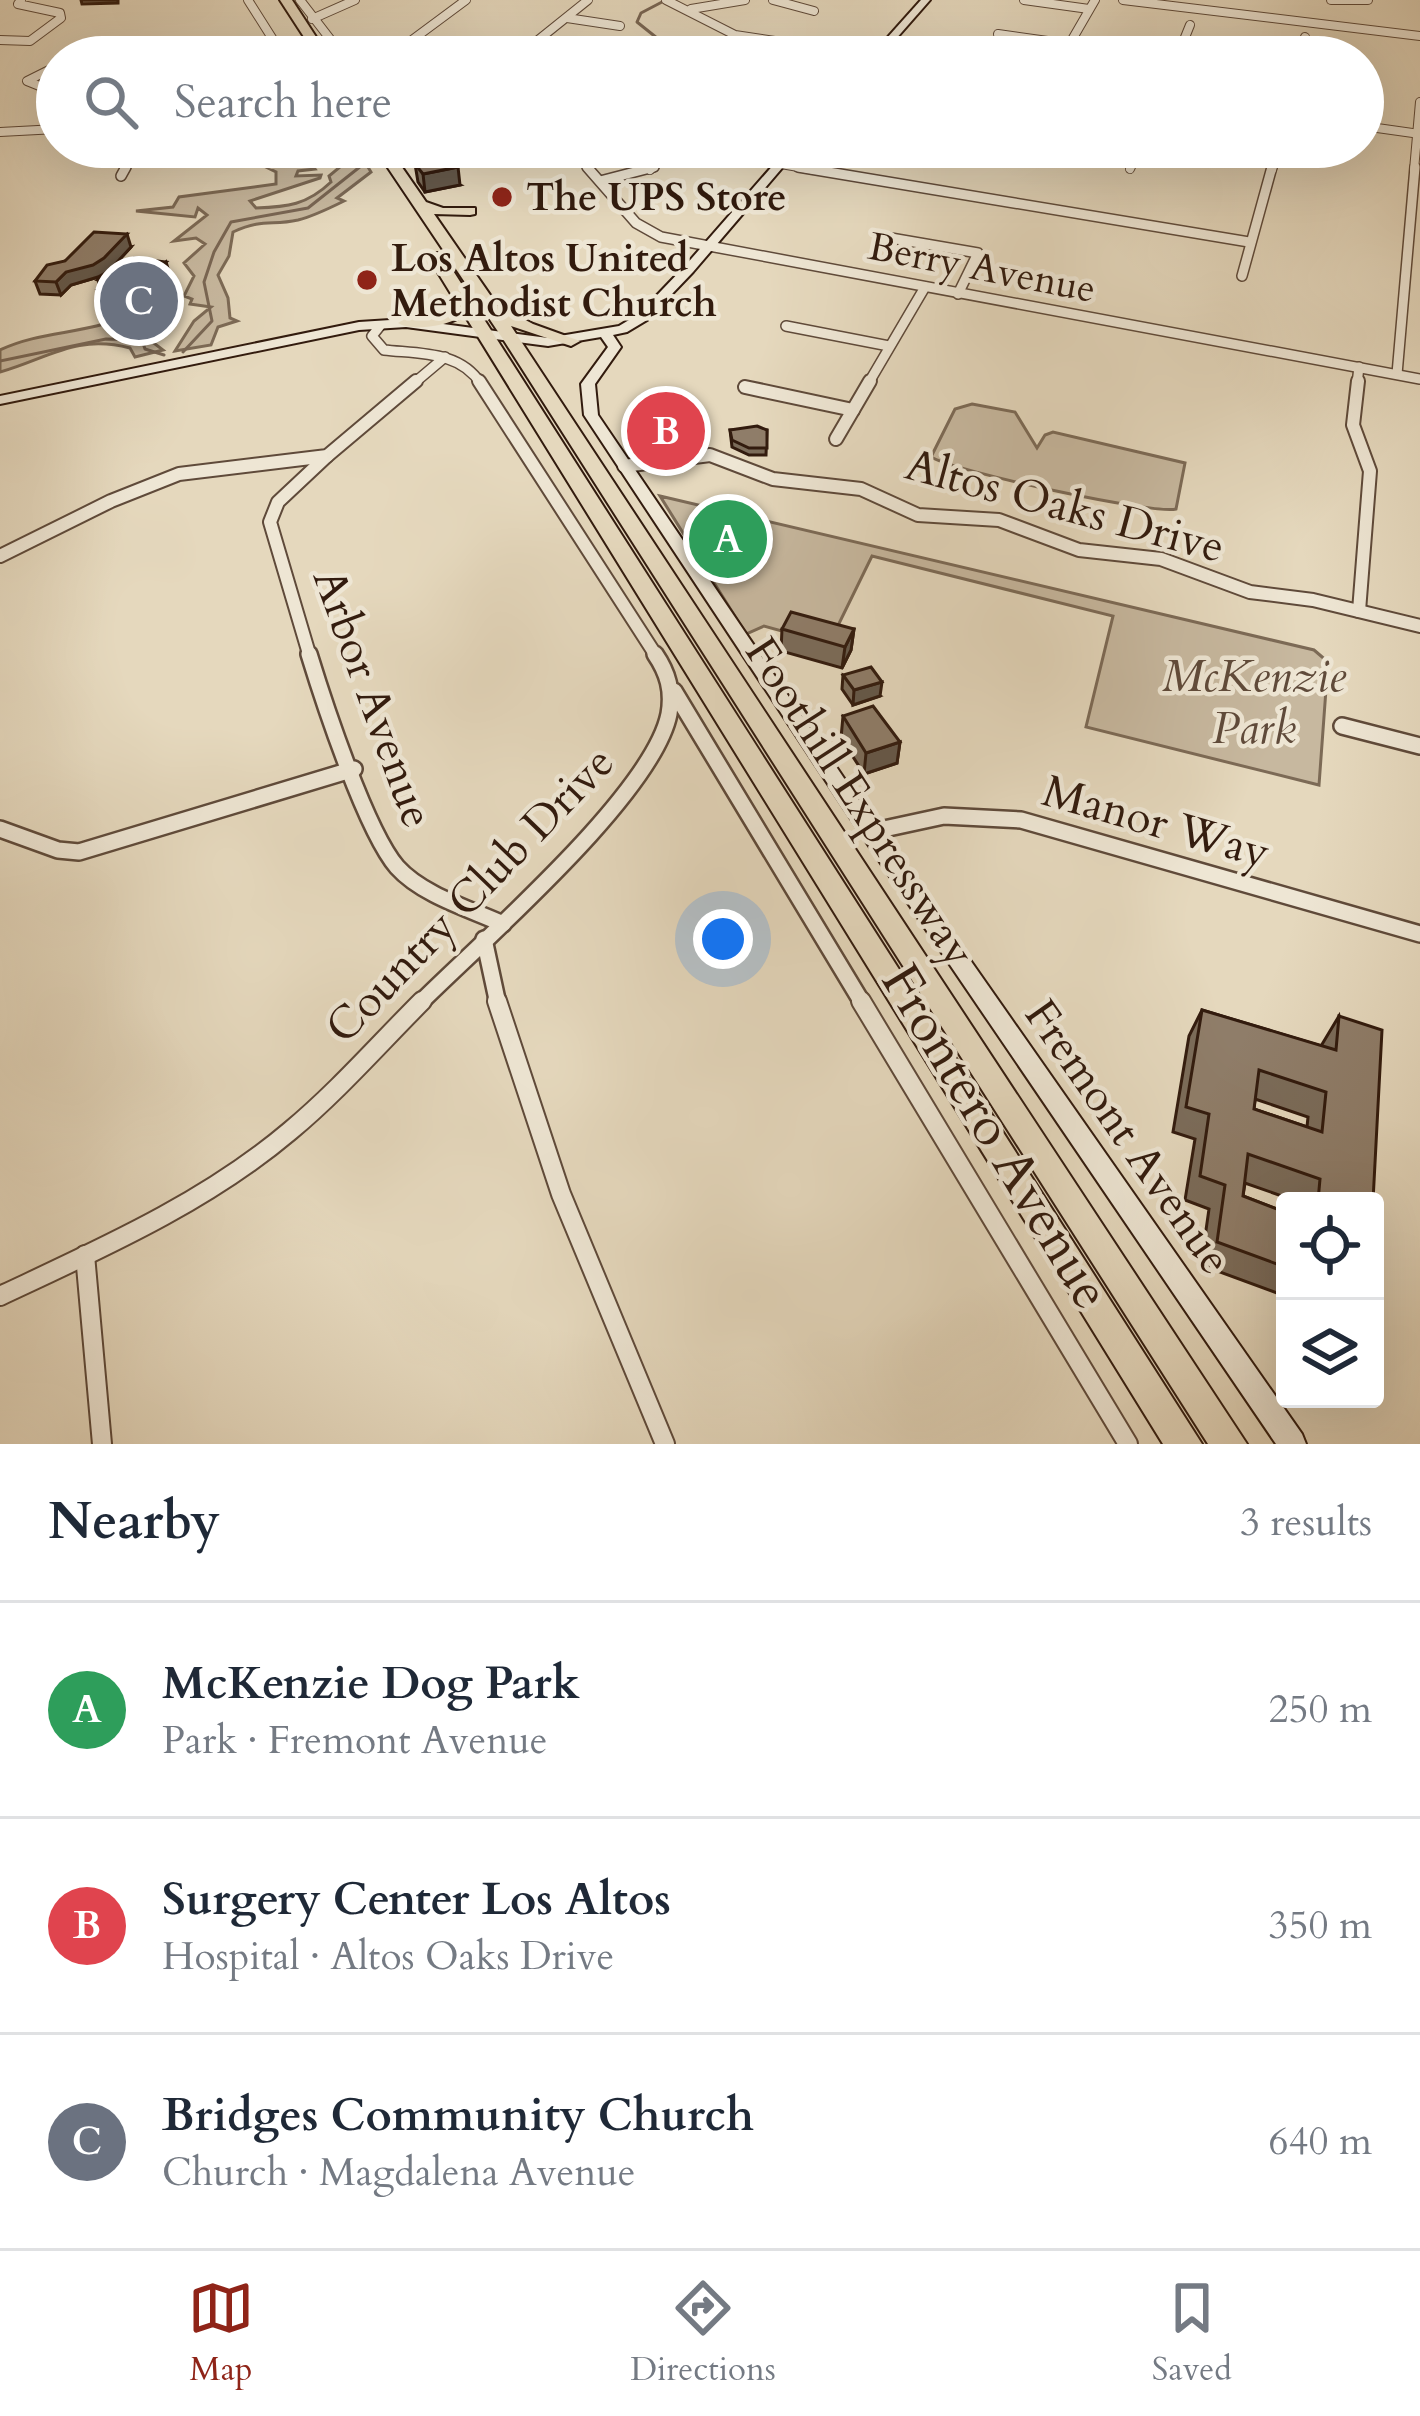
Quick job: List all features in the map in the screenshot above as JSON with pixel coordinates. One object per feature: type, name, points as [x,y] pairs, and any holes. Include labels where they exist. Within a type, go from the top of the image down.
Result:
[{"type":"highway","points":[[272,0],[295,36]]},
{"type":"highway","points":[[286,0],[309,36]]},
{"type":"highway","name":"Foothill Expressway","points":[[379,168],[465,302],[557,410],[1228,1444]]},
{"type":"highway","name":"Foothill Expressway","points":[[395,168],[489,304],[495,337],[1184,1444]]},
{"type":"highway","points":[[419,205],[442,212],[470,211],[448,219],[437,231]]},
{"type":"highway","points":[[406,322],[453,317],[465,302]]},
{"type":"highway","points":[[489,304],[527,328],[571,341]]},
{"type":"highway","points":[[557,410],[557,389],[545,357],[571,341]]},
{"type":"street","points":[[21,0],[19,4],[61,13],[61,18],[37,36]]},
{"type":"street","points":[[248,0],[271,36]]},
{"type":"street","points":[[300,0],[327,36]]},
{"type":"street","points":[[312,19],[355,0]]},
{"type":"street","points":[[417,36],[466,0]]},
{"type":"street","points":[[544,36],[588,0]]},
{"type":"street","points":[[666,0],[742,36]]},
{"type":"street","points":[[691,9],[745,0]]},
{"type":"street","points":[[773,0],[814,11]]},
{"type":"street","points":[[895,36],[926,0]]},
{"type":"street","points":[[1024,0],[1088,9]]},
{"type":"street","points":[[1074,36],[1095,0]]},
{"type":"street","points":[[1123,0],[1420,36]]},
{"type":"street","points":[[1331,0],[1368,0]]},
{"type":"street","points":[[567,18],[620,26]]},
{"type":"street","points":[[1186,36],[1190,25]]},
{"type":"street","points":[[998,34],[1012,36]]},
{"type":"street","points":[[0,40],[30,41],[36,37]]},
{"type":"street","points":[[1397,374],[1420,102]]},
{"type":"street","points":[[1384,129],[1419,134]]},
{"type":"street","points":[[0,132],[36,130]]},
{"type":"street","points":[[121,176],[125,168]]},
{"type":"street","name":"Berry Avenue","points":[[588,168],[636,224],[653,234],[1420,379]]},
{"type":"street","points":[[600,182],[652,168]]},
{"type":"street","points":[[380,326],[571,341],[606,334],[643,317],[778,168]]},
{"type":"street","points":[[805,168],[1249,242]]},
{"type":"street","points":[[1242,276],[1272,168]]},
{"type":"street","points":[[885,237],[978,253],[958,293]]},
{"type":"street","points":[[697,261],[726,250]]},
{"type":"street","points":[[836,439],[925,287]]},
{"type":"street","points":[[610,356],[624,351],[637,336],[643,317]]},
{"type":"street","points":[[0,400],[339,329],[406,322],[495,337]]},
{"type":"street","points":[[380,326],[372,336],[396,354],[445,357],[471,368],[666,670],[674,691]]},
{"type":"street","points":[[786,326],[890,346]]},
{"type":"street","points":[[606,334],[615,347],[610,356]]},
{"type":"street","name":"Fremont Avenue","points":[[610,356],[586,394],[591,415],[870,832],[1292,1444]]},
{"type":"street","points":[[0,556],[180,473],[230,465],[307,463],[327,456],[445,357]]},
{"type":"street","points":[[1359,367],[1353,425],[1370,471],[1359,611]]},
{"type":"street","points":[[745,387],[853,410]]},
{"type":"street","name":"Altos Oaks Drive","points":[[624,466],[710,455],[772,479],[861,489],[918,514],[999,520],[1079,550],[1161,559],[1250,592],[1420,626]]},
{"type":"street","name":"Arbor Avenue","points":[[327,456],[278,502],[270,522],[314,670],[377,837],[399,870],[429,890],[503,924]]},
{"type":"street","name":"Country Club Drive","points":[[0,1295],[86,1256],[265,1152],[503,924],[629,787],[659,740],[674,691]]},
{"type":"street","name":"Frontero Avenue","points":[[674,691],[1128,1444]]},
{"type":"street","points":[[1342,726],[1420,746]]},
{"type":"street","points":[[0,829],[24,833],[61,853],[79,852],[354,769]]},
{"type":"street","name":"Manor Way","points":[[870,832],[944,816],[1021,820],[1420,934]]},
{"type":"street","points":[[484,939],[494,994],[535,1118],[665,1444]]},
{"type":"street","points":[[86,1256],[101,1444]]},
{"type":"green space","points":[[268,168],[314,168],[298,171],[296,176],[321,175],[250,201],[256,208],[277,207],[314,196],[331,182],[329,176],[339,168],[369,168],[371,172],[337,198],[344,201],[322,212],[233,232],[229,256],[218,275],[230,318],[237,321],[218,327],[211,345],[175,351],[194,321],[211,307],[190,304],[192,299],[184,296],[194,276],[184,263],[205,244],[196,238],[174,241],[207,215],[198,208],[195,217],[136,211],[173,207],[179,197],[276,184],[276,172]]},
{"type":"green space","points":[[104,324],[119,332],[142,324],[153,327],[142,334],[163,350],[135,357],[130,348],[111,344],[78,346],[0,372],[0,350]]},
{"type":"green space","points":[[972,404],[1015,412],[1037,448],[1053,432],[1185,463],[1176,509],[1054,490],[931,457],[955,409]]},
{"type":"green space","name":"McKenzie Park","points":[[660,496],[1314,650],[1328,662],[1319,785],[1086,727],[1113,616],[872,556],[829,644],[764,626],[746,634]]},
{"type":"building","points":[[418,168],[453,168],[423,174]]},
{"type":"building","points":[[94,232],[127,234],[93,265],[66,272],[56,282],[35,281],[47,265],[65,261]]},
{"type":"building","points":[[134,258],[166,262],[150,276],[164,277],[154,286],[131,293],[98,289],[106,282],[98,280]]},
{"type":"building","points":[[641,396],[697,410],[689,422],[643,422],[632,408]]},
{"type":"building","points":[[757,426],[767,430],[767,448],[749,448],[732,440],[730,430]]},
{"type":"building","points":[[791,612],[854,629],[845,647],[782,629]]},
{"type":"building","points":[[871,667],[882,682],[854,690],[843,675]]},
{"type":"building","points":[[873,706],[900,742],[866,753],[843,716]]},
{"type":"building","points":[[1202,1010],[1336,1050],[1339,1016],[1382,1030],[1373,1192],[1319,1192],[1320,1179],[1248,1154],[1243,1196],[1276,1209],[1276,1264],[1217,1242],[1225,1185],[1200,1176],[1209,1114],[1186,1107]],"holes":[[[1259,1070],[1326,1092],[1322,1132],[1254,1109]]]},
{"type":"waterway","points":[[654,36],[637,22],[641,13],[662,2]]},
{"type":"waterway","points":[[183,352],[212,321],[204,282],[231,222],[308,208],[358,168]]},
{"type":"waterway","points":[[0,361],[106,339],[142,340],[145,349],[164,355]]},
{"type":"place","name":"The UPS Store","points":[[502,197]]},
{"type":"place","name":"Los Altos United Methodist Church","points":[[367,280]]},
{"type":"place","name":"Bridges Community Church","points":[[139,301]]},
{"type":"place","name":"Surgery Center Los Altos","points":[[666,431]]},
{"type":"place","name":"McKenzie Dog Park","points":[[728,539]]}]
